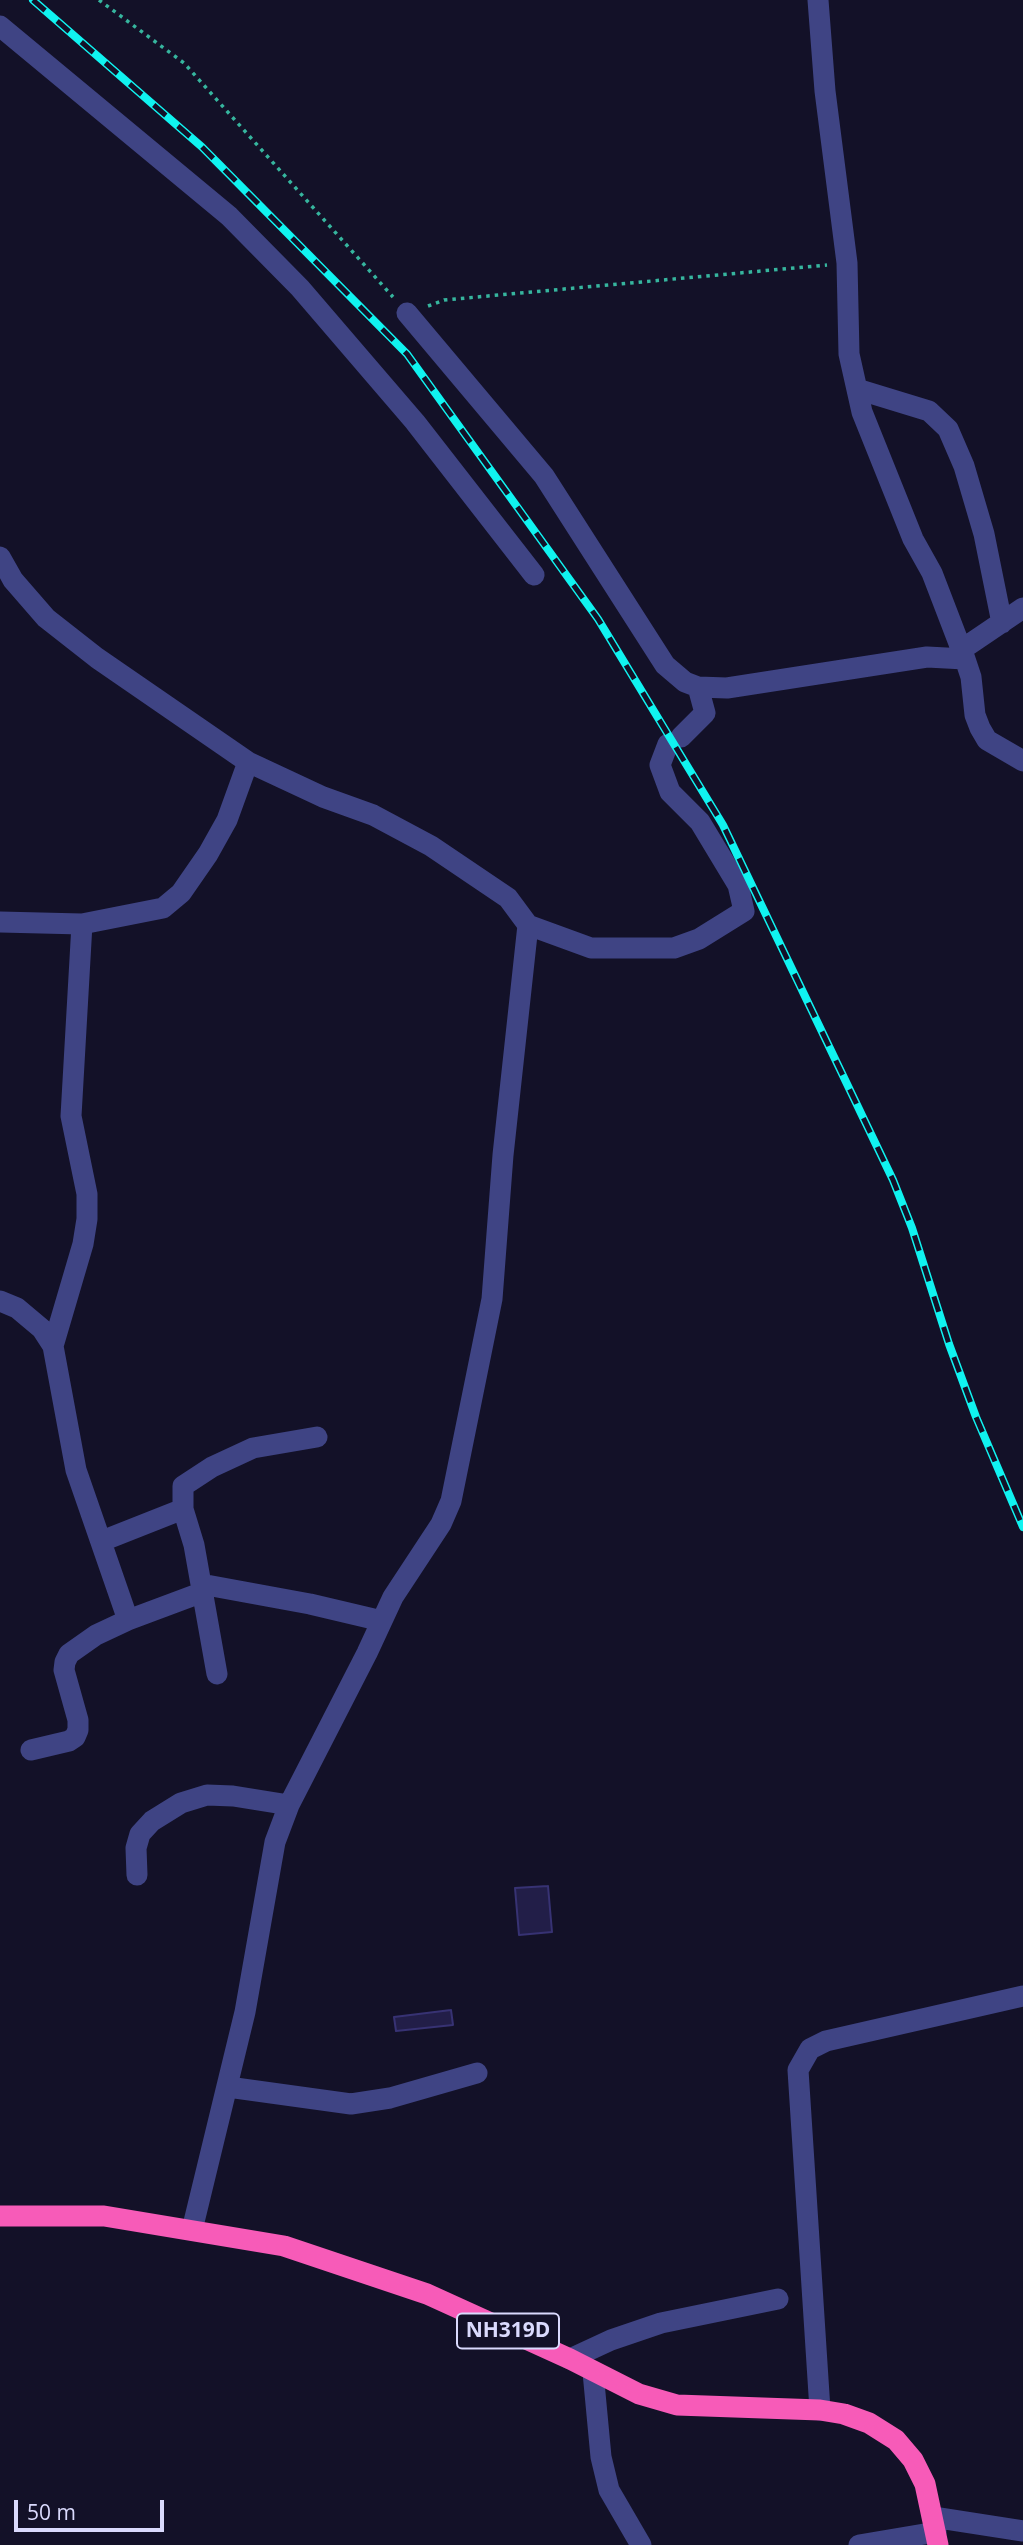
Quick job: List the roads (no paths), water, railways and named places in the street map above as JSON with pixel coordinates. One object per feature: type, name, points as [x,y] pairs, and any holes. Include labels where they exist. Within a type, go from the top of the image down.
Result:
[{"type":"highway","name":"NH319D","points":[[0,2216],[104,2216],[284,2246],[427,2294],[570,2359],[639,2395],[677,2405],[820,2410],[844,2414],[869,2423],[895,2440],[913,2460],[925,2484],[936,2531]]},
{"type":"street","points":[[818,0],[825,91],[847,263],[849,354],[862,412],[913,539],[932,573],[963,655],[971,677],[975,715],[980,728],[988,740],[1023,761]]},
{"type":"street","points":[[0,26],[229,216],[300,288],[415,422],[534,575]]},
{"type":"street","points":[[407,313],[544,477],[665,665],[685,682],[698,687],[727,688],[927,657],[963,655],[1023,608]]},
{"type":"street","points":[[857,389],[929,411],[948,429],[964,466],[985,534],[1002,622]]},
{"type":"street","points":[[0,557],[13,580],[46,618],[97,657],[248,762],[323,797],[373,815],[431,845],[508,898],[528,925],[591,948],[674,948],[699,939],[744,911],[738,884],[700,822],[670,792],[660,765],[674,740],[705,713],[698,687]]},
{"type":"street","points":[[0,922],[82,924],[163,908],[181,893],[208,854],[227,820],[248,762]]},
{"type":"street","points":[[53,1346],[83,1244],[87,1219],[87,1194],[71,1116],[82,924]]},
{"type":"street","points":[[192,2230],[245,2011],[275,1842],[289,1805],[393,1597],[441,1524],[451,1501],[492,1299],[503,1155],[528,925]]},
{"type":"street","points":[[0,1301],[17,1308],[43,1329],[53,1346],[76,1470],[128,1620]]},
{"type":"street","points":[[217,1674],[194,1545],[183,1509],[183,1486],[212,1466],[253,1448],[317,1437]]},
{"type":"street","points":[[102,1541],[183,1509]]},
{"type":"street","points":[[31,1750],[69,1741],[75,1737],[78,1720],[64,1670],[69,1654],[96,1635],[202,1588],[310,1604],[382,1621]]},
{"type":"street","points":[[137,1875],[136,1848],[140,1835],[152,1821],[181,1803],[207,1795],[233,1796],[289,1805]]},
{"type":"street","points":[[820,2410],[798,2070],[810,2049],[826,2041],[1023,1996]]},
{"type":"street","points":[[228,2087],[351,2105],[390,2098],[477,2073]]},
{"type":"street","points":[[570,2359],[611,2340],[661,2323],[778,2299]]},
{"type":"street","points":[[593,2372],[601,2457],[609,2490],[641,2545]]},
{"type":"street","points":[[859,2545],[936,2531],[1023,2531]]},
{"type":"railway","points":[[33,0],[202,147],[407,354],[598,619],[723,825],[893,1180],[976,1417],[1023,1527]]}]
